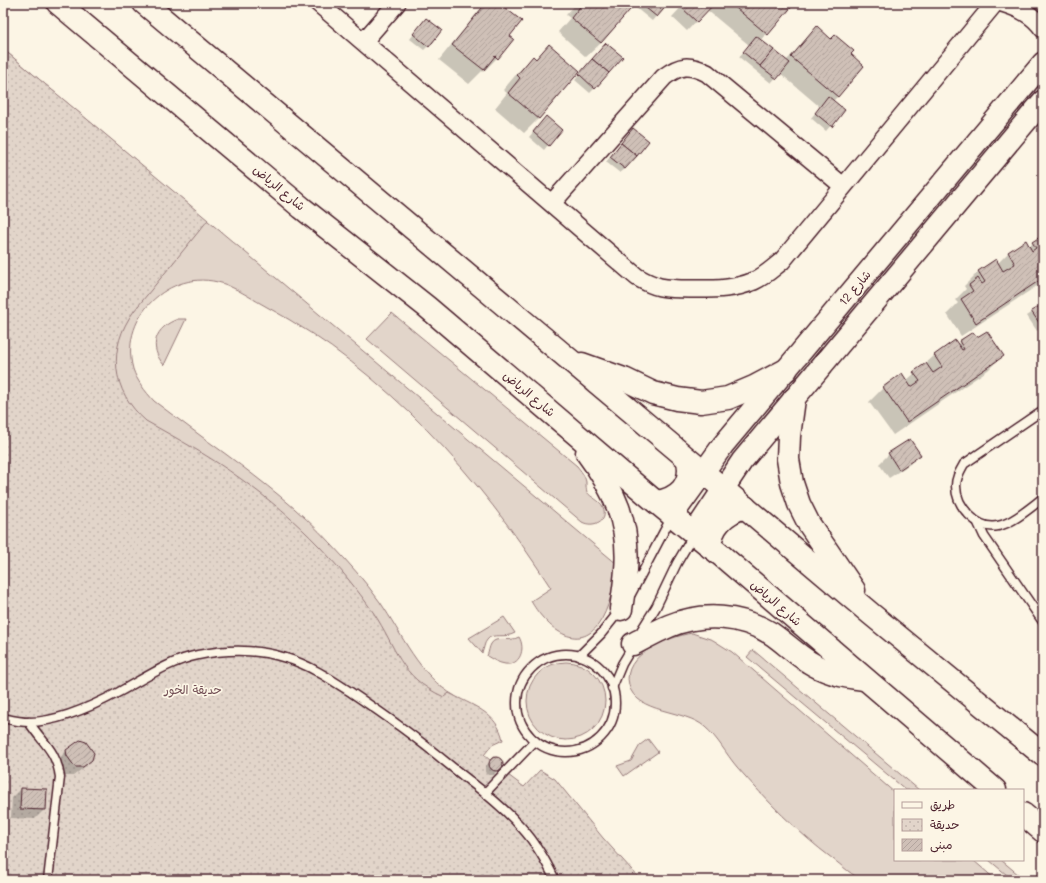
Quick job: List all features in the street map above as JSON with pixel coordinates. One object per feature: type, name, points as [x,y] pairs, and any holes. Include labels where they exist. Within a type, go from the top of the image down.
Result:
[{"type":"main road","name":"شارع الرياض","points":[[58,3],[296,202],[426,307],[994,789]]},
{"type":"main road","points":[[144,3],[676,449],[695,467],[724,489],[871,614],[1043,756]]},
{"type":"main road","points":[[567,358],[624,379],[653,393],[677,399],[701,402],[728,398],[754,387],[786,370]]},
{"type":"main road","points":[[794,399],[789,436],[788,459],[792,483],[799,504],[809,524],[871,614]]},
{"type":"main road","points":[[566,425],[599,469],[616,501],[622,519],[626,537],[627,553],[621,609]]},
{"type":"main road","points":[[656,502],[670,499],[680,492],[685,486],[689,474],[695,467]]},
{"type":"main road","points":[[702,540],[710,539],[717,524],[729,513],[745,507]]},
{"type":"main road","points":[[633,644],[668,626],[695,618],[726,618],[742,621],[772,634],[809,662],[821,669],[849,678],[864,679]]},
{"type":"main road","points":[[1024,815],[1043,830]]},
{"type":"street","points":[[318,3],[637,277],[660,287],[723,289],[740,286],[755,280],[769,272],[782,261],[995,3]]},
{"type":"street","points":[[364,41],[396,3]]},
{"type":"street","points":[[1002,3],[1018,8],[1032,17],[1043,29]]},
{"type":"street","name":"شارع 12","points":[[672,516],[695,467],[723,445],[1043,63]]},
{"type":"street","points":[[552,204],[664,77],[674,70],[685,66],[696,68],[707,73],[843,186]]},
{"type":"street","name":"شارع 12","points":[[702,540],[724,489],[742,461],[1043,101]]},
{"type":"lane","points":[[1043,410],[964,464],[958,474],[956,486],[958,498],[970,516],[978,523],[984,536],[1043,622]]},
{"type":"lane","points":[[978,523],[988,526],[998,526],[1008,522],[1043,498]]},
{"type":"lane","points":[[579,656],[601,634],[621,609],[640,579],[672,516]]},
{"type":"lane","points":[[612,688],[622,664],[656,607],[677,563],[702,540]]},
{"type":"lane","points":[[3,718],[29,722],[42,721],[76,711],[119,692],[158,669],[198,655],[242,651],[264,653],[286,658],[306,666],[341,686],[408,732],[485,793],[522,828],[536,846],[548,865],[555,880]]},
{"type":"lane","points":[[569,654],[588,659],[609,679],[612,688],[614,700],[612,717],[605,732],[596,741],[575,751],[554,751],[535,741],[523,728],[517,711],[518,693],[521,684],[532,668],[540,661],[559,655],[569,654]]},
{"type":"lane","points":[[29,722],[51,750],[57,763],[60,777],[48,880]]},
{"type":"lane","points":[[485,793],[535,741]]},
{"type":"green space","points":[[3,49],[617,564],[611,596],[598,625],[589,633],[580,637],[570,636],[551,626],[543,618],[531,601],[551,588],[523,546],[461,467],[427,430],[390,395],[351,362],[310,333],[237,290],[227,285],[207,280],[188,282],[170,288],[155,298],[142,313],[134,330],[131,349],[133,369],[139,382],[154,401],[268,486],[319,532],[350,565],[374,594],[421,666],[442,688],[455,696],[434,719],[191,647]]},
{"type":"green space","name":"حديقة الخور","points":[[3,49],[208,220],[134,311],[125,325],[117,354],[117,369],[120,383],[134,409],[146,421],[182,441],[230,471],[272,502],[301,528],[347,578],[373,612],[408,671],[417,680],[429,689],[444,697],[449,693],[475,706],[490,716],[500,730],[503,740],[492,745],[484,755],[490,760],[493,757],[502,761],[502,767],[500,769],[524,787],[540,770],[555,779],[603,838],[641,880],[3,880]]},
{"type":"green space","points":[[392,313],[577,466],[585,478],[587,492],[603,507],[604,516],[602,519],[595,524],[586,524],[582,522],[367,339]]},
{"type":"green space","points":[[178,319],[186,319],[164,365],[156,351],[156,338],[164,327]]},
{"type":"green space","points":[[504,617],[515,633],[507,636],[492,636],[486,641],[482,653],[469,638]]},
{"type":"green space","points":[[692,633],[713,640],[732,652],[894,792],[894,861],[974,861],[996,880],[866,881],[852,874],[820,849],[783,816],[737,767],[714,736],[705,727],[686,717],[651,706],[641,701],[633,694],[629,685],[628,674],[632,664],[639,656],[649,649],[671,638]]},
{"type":"green space","points":[[519,637],[522,651],[518,660],[510,664],[505,664],[495,661],[487,656],[490,645],[493,641],[499,639],[515,639]]},
{"type":"green space","points":[[753,650],[918,789],[905,789],[747,657]]},
{"type":"green space","points":[[566,662],[581,665],[588,669],[598,679],[602,686],[605,701],[602,716],[598,723],[588,733],[581,737],[566,740],[551,737],[544,733],[534,723],[530,716],[527,701],[530,686],[534,679],[544,669],[551,665]]},
{"type":"green space","points":[[648,739],[658,752],[624,776],[617,766],[631,761],[640,745]]},
{"type":"green space","points":[[990,861],[1002,861],[1025,880],[1013,880]]},
{"type":"building","points":[[486,3],[499,3],[522,21],[510,36],[514,39],[498,59],[495,56],[484,70],[452,45]]},
{"type":"building","points":[[583,3],[636,3],[601,43],[571,18]]},
{"type":"building","points":[[640,3],[669,3],[657,17]]},
{"type":"building","points":[[685,3],[715,3],[697,22],[681,7]]},
{"type":"building","points":[[730,3],[793,3],[794,4],[768,35]]},
{"type":"building","points":[[426,18],[442,30],[429,47],[413,34]]},
{"type":"building","points":[[817,26],[831,39],[835,35],[854,51],[851,54],[864,66],[838,97],[791,57]]},
{"type":"building","points":[[756,36],[774,50],[760,66],[743,52]]},
{"type":"building","points":[[606,43],[623,57],[609,73],[592,59]]},
{"type":"building","points":[[549,44],[580,71],[539,119],[508,93],[520,78],[517,75],[533,56],[536,59]]},
{"type":"building","points":[[774,50],[790,63],[777,79],[760,66]]},
{"type":"building","points":[[592,59],[609,73],[595,89],[579,74]]},
{"type":"building","points":[[828,96],[845,110],[832,127],[815,113]]},
{"type":"building","points":[[546,116],[562,130],[549,146],[533,132]]},
{"type":"building","points":[[633,128],[649,141],[637,156],[621,143]]},
{"type":"building","points":[[621,143],[637,156],[625,169],[610,157]]},
{"type":"building","points":[[1043,235],[1043,278],[976,323],[961,299],[973,291],[969,285],[978,278],[982,284],[985,282],[978,271],[996,259],[1003,271],[1015,264],[1008,252],[1026,240],[1032,251],[1036,248],[1032,242]]},
{"type":"building","points":[[1043,304],[1043,326],[1042,327],[1031,311]]},
{"type":"building","points":[[987,331],[1004,356],[907,422],[883,387],[902,373],[911,387],[920,381],[913,372],[926,363],[933,373],[942,367],[934,355],[955,340],[962,350],[964,349],[959,341],[973,332],[977,337]]},
{"type":"building","points":[[910,439],[921,455],[899,470],[888,453]]},
{"type":"building","points":[[80,740],[86,742],[94,753],[92,760],[83,767],[75,767],[67,756],[66,750]]},
{"type":"building","points":[[496,757],[501,759],[503,764],[501,769],[496,771],[491,769],[489,764],[491,759]]},
{"type":"building","points":[[21,788],[47,789],[46,810],[20,809]]}]
